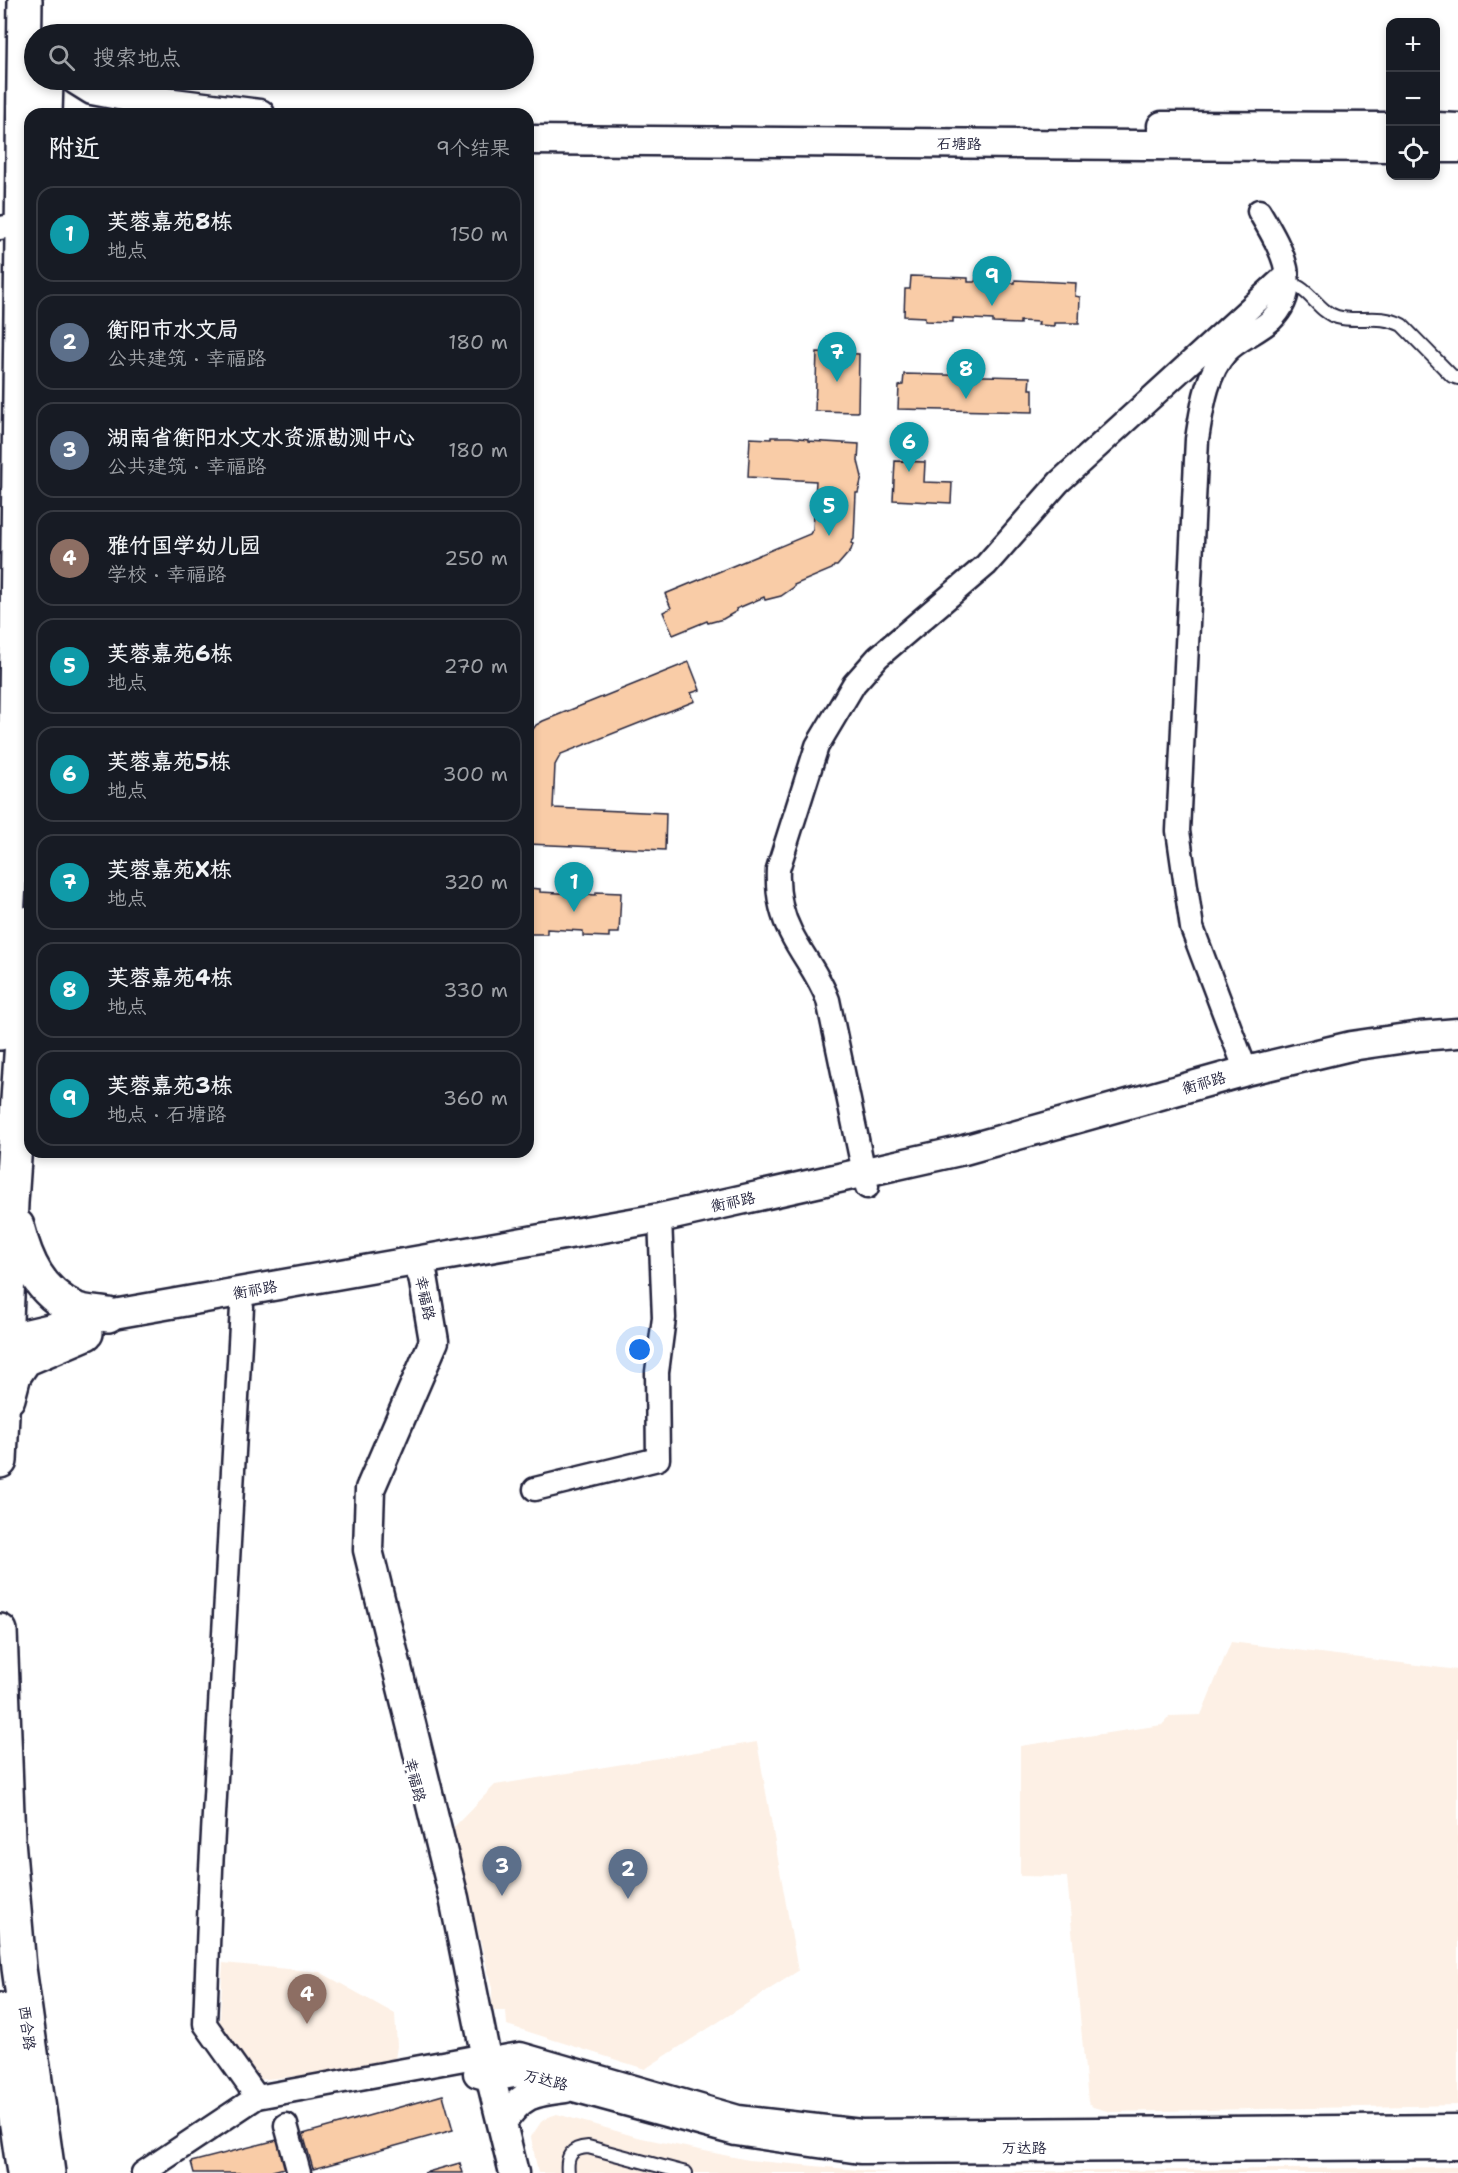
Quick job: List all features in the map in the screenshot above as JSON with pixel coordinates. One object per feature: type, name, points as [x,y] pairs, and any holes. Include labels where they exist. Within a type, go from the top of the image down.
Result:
[{"type":"main road","points":[[25,0],[26,24]]},
{"type":"main road","points":[[46,0],[46,24]]},
{"type":"main road","points":[[29,90],[29,108]]},
{"type":"main road","points":[[36,108],[42,90]]},
{"type":"main road","points":[[0,1033],[15,785],[11,226],[24,156]]},
{"type":"main road","points":[[0,1461],[2,1347],[24,1011]]},
{"type":"main road","points":[[11,1203],[25,1254],[36,1276],[58,1298],[97,1324]]},
{"type":"main road","points":[[2,1423],[14,1375],[25,1359],[97,1324]]},
{"type":"main road","name":"西合路","points":[[0,1632],[8,1840],[19,1968],[48,2173]]},
{"type":"main road","name":"西合路","points":[[0,2010],[24,2173]]},
{"type":"street","points":[[92,90],[213,108]]},
{"type":"street","name":"石塘路","points":[[534,122],[1386,127]]},
{"type":"street","points":[[1440,127],[1458,128]]},
{"type":"street","name":"石塘路","points":[[534,140],[1386,147]]},
{"type":"street","points":[[1440,148],[1458,148]]},
{"type":"street","points":[[1246,1071],[1192,928],[1178,831],[1197,440],[1204,398],[1212,376],[1226,352],[1271,320],[1282,308],[1288,278],[1283,254],[1259,210]]},
{"type":"street","points":[[866,1180],[828,1000],[821,980],[790,932],[777,889],[778,869],[817,746],[854,684],[878,657],[986,565],[1059,482],[1288,278]]},
{"type":"street","name":"衡祁路","points":[[866,1180],[964,1150],[1246,1071],[1351,1046],[1458,1033]]},
{"type":"street","name":"衡祁路","points":[[97,1324],[242,1307],[660,1226],[866,1180],[970,1163],[1231,1094],[1354,1065],[1458,1051]]},
{"type":"street","points":[[535,1489],[658,1459],[657,1372],[664,1318],[660,1226]]},
{"type":"street","name":"衡祁路","points":[[2,1347],[97,1324],[417,1272]]},
{"type":"street","name":"幸福路","points":[[417,1272],[434,1341],[370,1489],[368,1550],[454,1898],[480,2026],[483,2068],[502,2122],[514,2173]]},
{"type":"street","name":"幸福路","points":[[417,1272],[423,1341],[360,1486],[358,1548],[444,1898],[483,2068],[504,2173]]},
{"type":"street","points":[[242,1307],[205,2024],[257,2097]]},
{"type":"street","points":[[480,2026],[488,2039],[499,2049],[520,2057]]},
{"type":"street","name":"万达路","points":[[483,2068],[520,2057],[738,2120],[861,2134],[1458,2129]]},
{"type":"street","points":[[143,2173],[257,2097],[483,2068]]},
{"type":"street","name":"万达路","points":[[483,2068],[519,2072],[736,2131],[860,2149],[1458,2145]]},
{"type":"street","points":[[502,2122],[516,2103],[537,2091],[575,2087]]},
{"type":"street","points":[[286,2125],[299,2173]]},
{"type":"lane","points":[[1288,278],[1330,314],[1338,318],[1379,318],[1392,320],[1402,325],[1452,376],[1458,378]]},
{"type":"lane","points":[[568,2173],[569,2154],[573,2150],[588,2147],[686,2173]]},
{"type":"shaded area","points":[[1231,1642],[1458,1670],[1458,2105],[1111,2112],[1093,2107],[1088,2102],[1067,1877],[1020,1876],[1020,1746],[1162,1725],[1170,1716],[1201,1715]]},
{"type":"shaded area","points":[[757,1742],[798,1971],[645,2069],[507,2025],[506,2011],[492,2011],[492,1988],[453,1828],[495,1785]]},
{"type":"shaded area","points":[[223,1963],[320,1972],[395,2014],[397,2046],[394,2066],[258,2080],[219,2033]]},
{"type":"shaded area","points":[[557,2114],[637,2137],[748,2160],[893,2173],[538,2173],[531,2137],[541,2122]]},
{"type":"shaded area","points":[[1458,2167],[1458,2173],[918,2173]]},
{"type":"building","points":[[911,276],[968,278],[968,282],[975,282],[976,278],[1007,280],[1007,283],[1015,283],[1015,280],[1076,283],[1075,296],[1080,297],[1079,323],[1054,323],[1054,326],[1038,325],[1039,322],[993,323],[993,320],[953,318],[953,322],[925,321],[925,317],[904,316],[905,289],[910,289]]},
{"type":"building","points":[[817,352],[859,354],[858,412],[815,411]]},
{"type":"building","points":[[904,374],[1030,377],[1029,389],[1033,389],[1033,412],[898,409],[899,386],[903,385]]},
{"type":"building","points":[[771,437],[859,444],[858,461],[862,477],[858,493],[856,493],[854,539],[851,543],[853,544],[851,550],[837,566],[794,585],[781,596],[765,600],[764,597],[736,609],[737,611],[723,619],[708,623],[707,621],[673,635],[663,612],[671,608],[665,594],[810,534],[813,529],[816,481],[748,477],[750,438],[771,439]]},
{"type":"building","points":[[895,461],[925,462],[924,482],[952,483],[951,503],[893,500]]},
{"type":"building","points":[[689,662],[700,690],[691,693],[695,701],[561,754],[555,765],[553,808],[666,813],[665,850],[534,844],[534,728],[543,721]]},
{"type":"building","points":[[534,888],[540,889],[540,892],[596,895],[596,892],[621,893],[619,933],[609,933],[609,937],[583,936],[583,931],[547,929],[547,934],[534,934]]},
{"type":"building","points":[[443,2095],[453,2130],[313,2169],[303,2134]]},
{"type":"building","points":[[281,2139],[288,2167],[265,2173],[194,2173],[191,2162]]},
{"type":"building","points":[[460,2163],[463,2173],[424,2173]]},
{"type":"place","name":"芙蓉嘉苑3栋","points":[[992,306]]},
{"type":"place","name":"芙蓉嘉苑X栋","points":[[837,382]]},
{"type":"place","name":"芙蓉嘉苑4栋","points":[[966,399]]},
{"type":"place","name":"芙蓉嘉苑5栋","points":[[909,472]]},
{"type":"place","name":"芙蓉嘉苑6栋","points":[[829,536]]},
{"type":"place","name":"芙蓉嘉苑8栋","points":[[574,912]]},
{"type":"place","name":"湖南省衡阳水文水资源勘测中心","points":[[502,1896]]},
{"type":"place","name":"衡阳市水文局","points":[[628,1899]]},
{"type":"place","name":"雅竹国学幼儿园","points":[[307,2024]]}]
